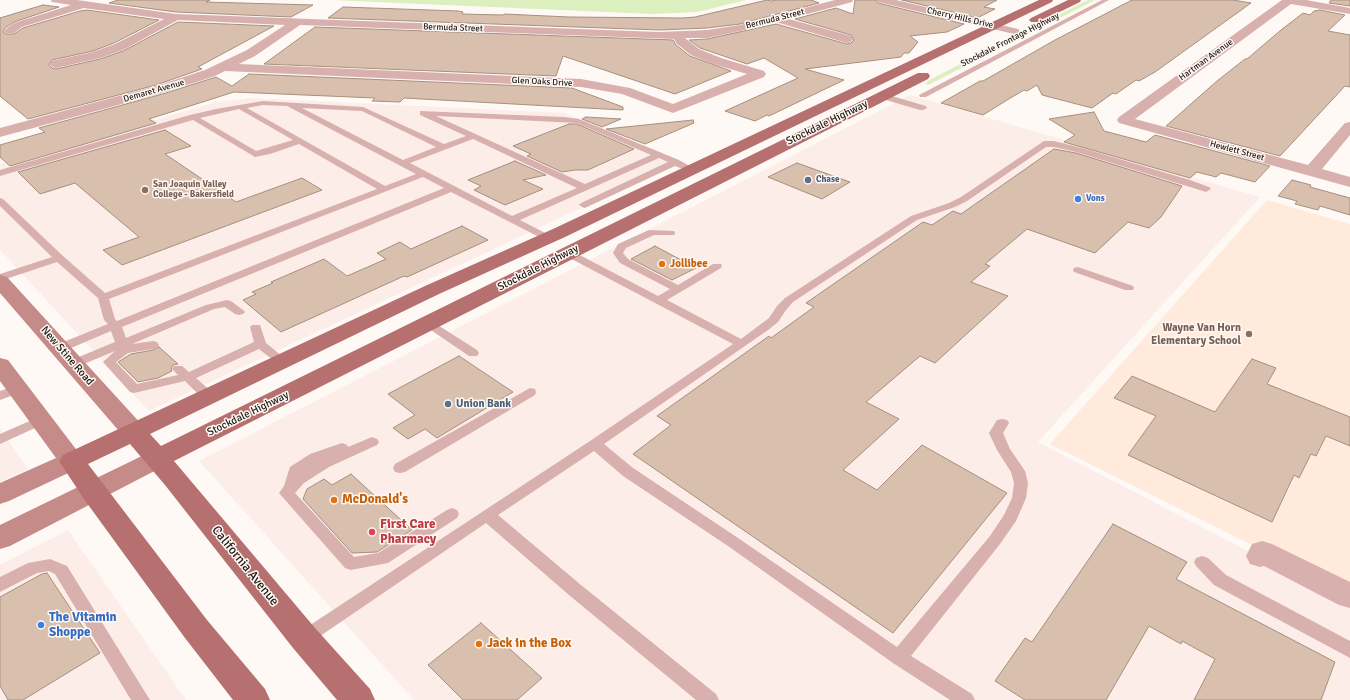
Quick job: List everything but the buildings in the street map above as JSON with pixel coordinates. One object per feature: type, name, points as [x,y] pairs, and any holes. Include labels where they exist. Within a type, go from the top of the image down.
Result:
[{"type":"main road","name":"Stockdale Highway","points":[[0,494],[432,290],[547,238],[592,209],[692,169],[994,33],[1048,0]]},
{"type":"main road","name":"Stockdale Highway","points":[[994,33],[1021,27],[1076,0]]},
{"type":"main road","name":"Stockdale Highway","points":[[0,538],[970,53]]},
{"type":"main road","name":"New Stine Road","points":[[0,281],[134,432]]},
{"type":"main road","points":[[1,369],[9,393],[41,420],[196,629],[253,700]]},
{"type":"main road","name":"California Avenue","points":[[134,432],[304,638],[358,700]]},
{"type":"street","name":"Bermuda Street","points":[[56,0],[176,17],[678,36],[726,31],[848,0]]},
{"type":"street","name":"Cherry Hills Drive","points":[[882,0],[994,33]]},
{"type":"street","points":[[1288,0],[1350,11]]},
{"type":"street","name":"Hartman Avenue","points":[[1124,120],[1288,0]]},
{"type":"street","points":[[10,31],[18,25],[84,4]]},
{"type":"street","points":[[56,64],[96,55],[119,47],[176,17]]},
{"type":"street","points":[[778,19],[848,39]]},
{"type":"street","name":"Demaret Avenue","points":[[0,133],[161,89],[224,67],[251,53],[297,22]]},
{"type":"street","name":"Glen Oaks Drive","points":[[224,67],[581,83],[625,91],[674,109],[758,74],[695,52],[681,41],[678,36]]},
{"type":"street","name":"Hewlett Street","points":[[1124,120],[1350,182]]},
{"type":"street","points":[[1311,172],[1350,126]]},
{"type":"street","points":[[1260,556],[1262,552],[1350,596]]},
{"type":"lane","name":"Stockdale Frontage Highway","points":[[922,95],[1106,0]]},
{"type":"lane","points":[[882,96],[924,108]]},
{"type":"lane","points":[[0,173],[193,117],[216,111],[263,104],[289,104],[363,109],[443,147]]},
{"type":"lane","points":[[289,104],[547,238]]},
{"type":"lane","points":[[240,107],[384,189]]},
{"type":"lane","points":[[585,188],[424,113],[564,119],[579,121],[692,169]]},
{"type":"lane","points":[[193,117],[255,154],[267,152],[299,141]]},
{"type":"lane","points":[[402,163],[473,136]]},
{"type":"lane","points":[[304,638],[742,344],[774,320],[780,308],[789,300],[914,218],[952,205],[964,199],[1044,144],[1054,144],[1079,150],[1187,182],[1206,190]]},
{"type":"lane","points":[[512,220],[659,155]]},
{"type":"lane","points":[[585,188],[576,201],[592,209],[676,162]]},
{"type":"lane","points":[[103,298],[423,174]]},
{"type":"lane","points":[[67,356],[115,325],[452,188]]},
{"type":"lane","points":[[0,201],[103,298],[110,320],[115,325],[127,348]]},
{"type":"lane","points":[[670,233],[653,232],[647,234],[622,246],[618,254],[624,261],[678,289]]},
{"type":"lane","points":[[568,253],[742,344]]},
{"type":"lane","points":[[0,278],[59,258]]},
{"type":"lane","points":[[659,300],[717,266]]},
{"type":"lane","points":[[1078,270],[1129,288]]},
{"type":"lane","points":[[239,312],[227,303],[210,306],[127,348],[109,362],[134,389],[183,373],[260,344]]},
{"type":"lane","points":[[429,324],[474,353]]},
{"type":"lane","points":[[256,327],[260,344],[282,361]]},
{"type":"lane","points":[[67,356],[153,345]]},
{"type":"lane","points":[[156,379],[183,373]]},
{"type":"lane","points":[[183,373],[208,396]]},
{"type":"lane","points":[[400,468],[530,392]]},
{"type":"lane","points":[[0,439],[41,420]]},
{"type":"lane","points":[[899,658],[995,540],[1011,517],[1019,498],[1021,483],[1018,471],[1006,454],[996,434],[1002,423]]},
{"type":"lane","points":[[369,440],[299,479],[286,493],[351,564],[382,559],[452,514]]},
{"type":"lane","points":[[595,444],[628,472],[727,538],[899,658],[966,700]]},
{"type":"lane","points":[[487,516],[710,700]]},
{"type":"lane","points":[[1202,562],[1220,580],[1350,650]]},
{"type":"lane","points":[[0,585],[34,567],[50,565],[61,570],[141,700]]},
{"type":"shaded area","points":[[910,95],[1260,197],[1038,442],[1350,604],[1350,700],[414,700],[199,461]]},
{"type":"shaded area","points":[[250,98],[565,113],[681,161],[149,411],[0,250],[0,164],[217,102]]},
{"type":"shaded area","name":"Wayne Van Horn Elementary School","points":[[1267,200],[1350,224],[1350,594],[1050,444]]},
{"type":"shaded area","points":[[0,429],[28,469],[0,482]]},
{"type":"shaded area","points":[[68,530],[186,700],[0,700],[0,565]]},
{"type":"green space","points":[[331,0],[746,0],[697,12],[653,14]]},
{"type":"green space","points":[[1088,0],[1095,0],[928,85],[925,84],[929,80]]},
{"type":"place","name":"Chase","points":[[808,180]]},
{"type":"place","name":"San Joaquin Valley College - Bakersfield","points":[[145,190]]},
{"type":"place","name":"Vons","points":[[1078,199]]},
{"type":"place","name":"Jollibee","points":[[662,264]]},
{"type":"place","name":"Wayne Van Horn Elementary School","points":[[1249,334]]},
{"type":"place","name":"Union Bank","points":[[448,404]]},
{"type":"place","name":"McDonald's","points":[[334,500]]},
{"type":"place","name":"First Care Pharmacy","points":[[372,532]]},
{"type":"place","name":"The Vitamin Shoppe","points":[[41,625]]},
{"type":"place","name":"Jack in the Box","points":[[479,644]]}]
